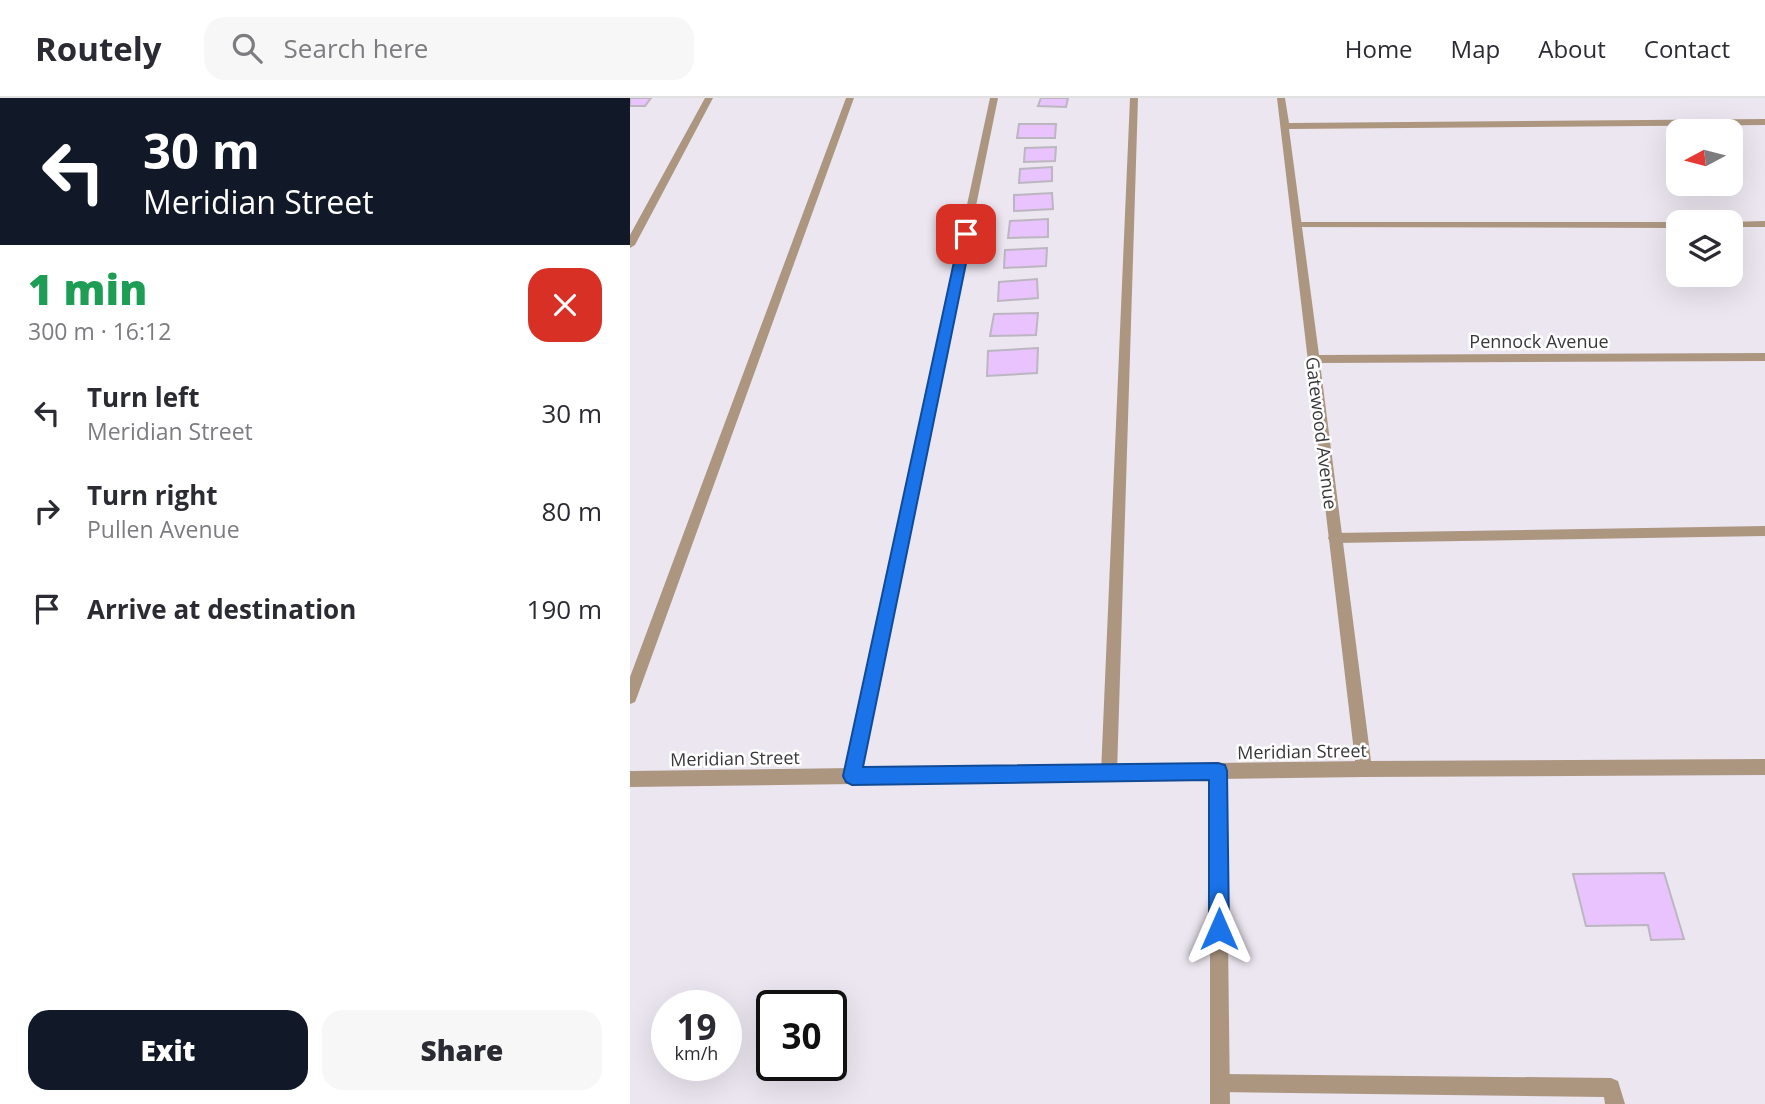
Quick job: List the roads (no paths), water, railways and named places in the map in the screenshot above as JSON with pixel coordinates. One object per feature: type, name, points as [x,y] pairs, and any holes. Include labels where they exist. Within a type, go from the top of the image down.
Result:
[{"type":"street","points":[[630,245],[709,98]]},
{"type":"street","points":[[630,697],[850,98]]},
{"type":"street","points":[[852,776],[994,98]]},
{"type":"street","points":[[1109,773],[1134,98]]},
{"type":"street","name":"Gatewood Avenue","points":[[1281,98],[1364,769]]},
{"type":"street","points":[[1285,125],[1765,122]]},
{"type":"street","points":[[1743,225],[1765,224]]},
{"type":"street","points":[[1297,225],[1666,225]]},
{"type":"street","name":"Pennock Avenue","points":[[1313,359],[1765,357]]},
{"type":"street","points":[[1335,538],[1765,531]]},
{"type":"street","name":"Meridian Street","points":[[630,779],[1364,769],[1765,768]]},
{"type":"street","points":[[1218,771],[1220,1104]]},
{"type":"street","points":[[1220,1083],[1611,1088],[1615,1104]]}]
